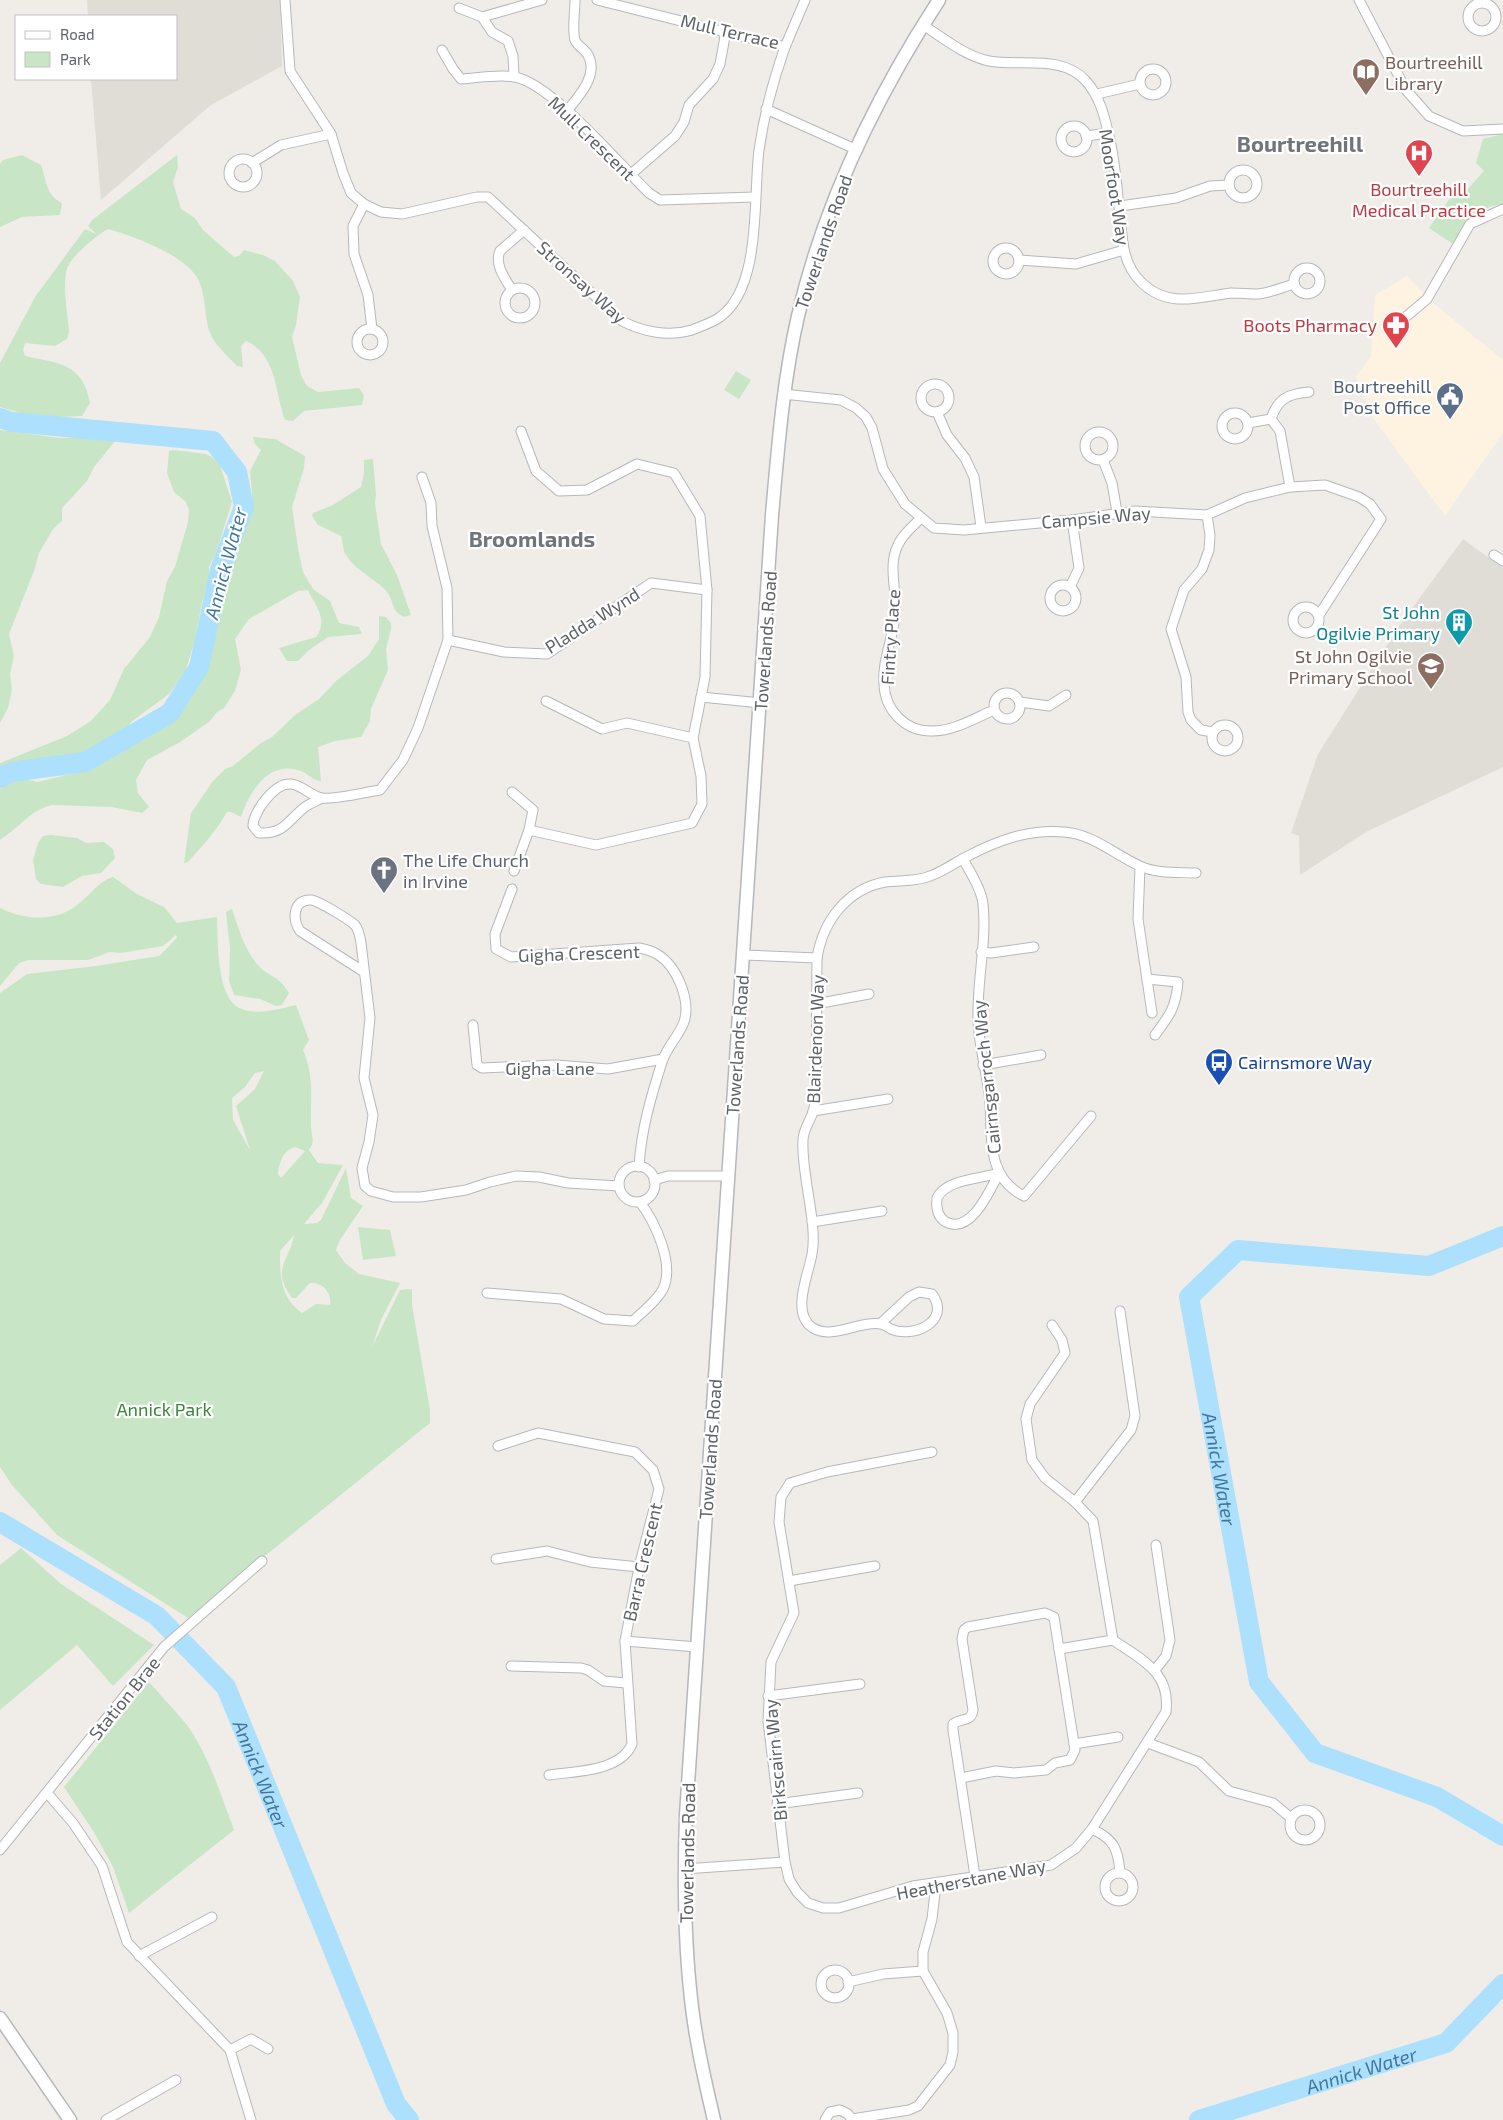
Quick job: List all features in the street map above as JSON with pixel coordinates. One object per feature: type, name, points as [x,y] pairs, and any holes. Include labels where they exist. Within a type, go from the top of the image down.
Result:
[{"type":"street","points":[[285,0],[290,71],[331,134],[351,193],[364,204],[352,226],[354,254],[368,295],[372,329]]},
{"type":"street","points":[[482,17],[542,0]]},
{"type":"street","points":[[567,111],[586,87],[591,68],[588,54],[579,46],[575,38],[575,0]]},
{"type":"street","name":"Mull Terrace","points":[[598,0],[726,30],[785,47],[805,0]]},
{"type":"street","name":"Towerlands Road","points":[[714,2120],[700,2057],[690,1990],[684,1869],[686,1815],[772,515],[783,394],[798,316],[829,212],[855,149],[876,107],[939,0]]},
{"type":"street","points":[[1359,0],[1406,90],[1429,116],[1464,131],[1503,129]]},
{"type":"street","points":[[459,8],[482,17],[492,32],[508,41],[513,56],[514,77]]},
{"type":"street","name":"Moorfoot Way","points":[[923,25],[970,55],[988,61],[1044,63],[1068,68],[1085,80],[1097,94],[1115,166],[1124,250],[1131,270],[1140,282],[1153,291],[1177,299],[1232,293],[1259,294],[1294,284]]},
{"type":"street","points":[[630,175],[675,136],[684,122],[689,105],[713,79],[720,64],[726,30]]},
{"type":"street","name":"Stronsay Way","points":[[364,204],[381,212],[402,214],[476,197],[488,197],[622,321],[646,331],[672,333],[687,331],[720,317],[733,304],[748,270],[759,151],[766,109],[775,74],[785,47]]},
{"type":"street","name":"Mull Crescent","points":[[442,50],[453,70],[461,79],[514,77],[533,83],[567,111],[630,175],[649,193],[660,200],[755,197]]},
{"type":"street","points":[[1097,94],[1140,84]]},
{"type":"street","points":[[766,109],[855,149]]},
{"type":"street","points":[[1086,136],[1108,133]]},
{"type":"street","points":[[252,163],[281,146],[331,134]]},
{"type":"street","points":[[1120,206],[1176,198],[1210,186],[1229,185]]},
{"type":"street","points":[[1401,321],[1427,299],[1470,224],[1503,209]]},
{"type":"street","points":[[512,290],[502,273],[498,256],[500,251],[524,230]]},
{"type":"street","points":[[1019,260],[1076,264],[1124,250]]},
{"type":"street","points":[[1271,419],[1275,408],[1282,398],[1309,392]]},
{"type":"street","name":"Campsie Way","points":[[783,394],[841,400],[856,408],[866,417],[872,428],[877,453],[888,477],[905,504],[934,528],[950,531],[1072,520],[1117,512],[1134,511],[1207,515],[1245,498],[1290,487],[1326,485],[1351,494],[1370,504],[1381,520],[1319,615]]},
{"type":"street","points":[[937,412],[947,435],[965,458],[974,477],[981,527]]},
{"type":"street","points":[[1248,423],[1271,419]]},
{"type":"street","points":[[1271,419],[1280,431],[1290,487]]},
{"type":"street","points":[[521,431],[536,471],[559,491],[587,490],[638,464],[674,473],[700,516],[707,590],[707,639],[701,697],[693,738],[701,776],[702,804],[692,823],[596,845],[529,830]]},
{"type":"street","points":[[1103,460],[1112,484],[1117,512]]},
{"type":"street","points":[[322,798],[293,784],[284,784],[258,808],[253,817],[253,826],[259,833],[268,834],[286,827],[305,807],[322,798],[380,790],[403,760],[418,728],[448,640],[447,588],[432,526],[431,504],[422,477]]},
{"type":"street","points":[[1207,515],[1210,536],[1209,550],[1202,569],[1184,590],[1171,629],[1186,677],[1188,712],[1191,720],[1202,730],[1213,732]]},
{"type":"street","name":"Fintry Place","points":[[920,518],[898,544],[893,561],[895,617],[884,683],[887,701],[893,713],[904,723],[932,731],[946,729],[994,710],[996,698],[1003,693],[1013,694],[1020,702],[1049,706],[1066,696]]},
{"type":"street","points":[[1070,587],[1079,568],[1072,520]]},
{"type":"street","points":[[1494,555],[1503,561]]},
{"type":"street","name":"Pladda Wynd","points":[[448,640],[504,652],[547,654],[651,583],[707,590]]},
{"type":"street","points":[[701,697],[761,703]]},
{"type":"street","points":[[546,701],[602,728],[627,723],[693,738]]},
{"type":"street","points":[[994,710],[1001,718],[1010,719],[1019,712],[1020,702]]},
{"type":"street","points":[[512,792],[533,810],[529,830],[514,871]]},
{"type":"street","points":[[817,958],[822,937],[831,917],[855,894],[886,882],[930,876],[1008,838],[1035,831],[1067,832],[1084,836],[1140,867],[1154,871],[1196,873]]},
{"type":"street","name":"Cairnsgarroch Way","points":[[963,859],[974,878],[982,902],[978,1020],[983,1065],[990,1102],[990,1138],[999,1174],[1014,1191],[1024,1196],[1091,1116]]},
{"type":"street","points":[[1140,867],[1138,919],[1152,1013]]},
{"type":"street","name":"Gigha Crescent","points":[[512,889],[495,934],[496,949],[511,957],[639,948],[657,954],[674,973],[685,996],[684,1020],[677,1038],[663,1059],[644,1119],[639,1167]]},
{"type":"street","points":[[364,972],[300,931],[295,923],[296,907],[302,902],[313,900],[355,926],[359,932],[364,972],[370,1026],[364,1078],[372,1114],[369,1142],[362,1168],[365,1186],[371,1191],[393,1197],[422,1197],[466,1190],[516,1176],[539,1176],[568,1183],[619,1186]]},
{"type":"street","points":[[981,952],[991,953],[1034,947]]},
{"type":"street","name":"Blairdenon Way","points":[[744,955],[817,958],[816,1093],[814,1111],[803,1137],[803,1166],[812,1222],[813,1252],[801,1293],[805,1320],[813,1328],[823,1332],[880,1324],[900,1333],[912,1332],[934,1320],[939,1311],[938,1303],[932,1294],[919,1292],[909,1297],[880,1324]]},
{"type":"street","points":[[1147,979],[1178,982],[1176,1000],[1172,1012],[1156,1036]]},
{"type":"street","points":[[816,1004],[869,994]]},
{"type":"street","name":"Gigha Lane","points":[[473,1025],[475,1059],[477,1065],[482,1068],[556,1065],[608,1069],[663,1059]]},
{"type":"street","points":[[983,1065],[1041,1056]]},
{"type":"street","points":[[814,1111],[888,1099]]},
{"type":"street","points":[[487,1293],[561,1299],[604,1318],[633,1321],[662,1290],[665,1277],[665,1256],[652,1218],[640,1202],[626,1198],[619,1186],[624,1172],[639,1167],[647,1170],[654,1180],[652,1194],[640,1202]]},
{"type":"street","points":[[999,1174],[982,1204],[968,1220],[956,1225],[945,1221],[940,1216],[937,1210],[937,1198],[943,1189],[952,1185],[999,1174]]},
{"type":"street","points":[[654,1180],[668,1176],[728,1176]]},
{"type":"street","points":[[812,1222],[882,1211]]},
{"type":"street","points":[[1075,1502],[1131,1430],[1135,1416],[1120,1311]]},
{"type":"street","points":[[1052,1325],[1062,1340],[1065,1353],[1030,1404],[1026,1419],[1032,1460],[1045,1478],[1075,1502],[1093,1521],[1113,1640],[1059,1650]]},
{"type":"street","name":"Barra Crescent","points":[[498,1446],[538,1433],[635,1452],[653,1470],[659,1489],[639,1567],[625,1641],[626,1683],[633,1735],[629,1752],[607,1765],[549,1775]]},
{"type":"street","name":"Birkscairn Way","points":[[785,1862],[768,1721],[771,1662],[794,1613],[780,1522],[781,1497],[790,1483],[827,1472],[932,1452]]},
{"type":"street","points":[[1155,1670],[1166,1656],[1170,1640],[1156,1545]]},
{"type":"street","points":[[496,1560],[555,1551],[590,1562],[639,1567]]},
{"type":"street","name":"Station Brae","points":[[0,1850],[48,1794],[164,1647],[192,1620],[262,1561]]},
{"type":"street","points":[[789,1581],[875,1566]]},
{"type":"street","points":[[961,1778],[996,1771],[1014,1773],[1046,1770],[1056,1763],[1070,1760],[1074,1755],[1074,1744],[1054,1617],[1045,1613],[968,1627],[964,1630],[962,1639],[973,1710],[972,1716],[968,1720],[953,1724],[975,1876]]},
{"type":"street","name":"Heatherstane Way","points":[[785,1862],[789,1879],[797,1892],[808,1903],[823,1908],[839,1908],[913,1886],[1051,1865],[1076,1848],[1092,1829],[1166,1712],[1168,1697],[1164,1682],[1155,1670],[1113,1640]]},
{"type":"street","points":[[625,1641],[697,1647]]},
{"type":"street","points":[[510,1666],[581,1668],[588,1670],[604,1681],[626,1683]]},
{"type":"street","points":[[768,1696],[860,1684]]},
{"type":"street","points":[[1074,1744],[1118,1737]]},
{"type":"street","points":[[1148,1743],[1198,1762],[1229,1791],[1273,1803],[1291,1818]]},
{"type":"street","points":[[777,1804],[858,1793]]},
{"type":"street","points":[[48,1794],[72,1823],[102,1866],[127,1942],[230,2050],[251,2120]]},
{"type":"street","points":[[1092,1829],[1110,1840],[1118,1853],[1120,1872]]},
{"type":"street","points":[[684,1869],[785,1862]]},
{"type":"street","points":[[825,2120],[830,2112],[840,2110],[848,2114],[852,2120],[898,2112],[918,2106],[950,2065],[953,2052],[953,2033],[947,2012],[923,1971],[923,1952],[932,1919],[936,1884]]},
{"type":"street","points":[[139,1956],[212,1917]]},
{"type":"street","points":[[848,1982],[883,1974],[923,1971]]},
{"type":"street","points":[[0,2018],[70,2120]]},
{"type":"street","points":[[230,2050],[250,2039],[268,2049]]},
{"type":"street","points":[[106,2120],[176,2080]]},
{"type":"shaded area","points":[[87,0],[280,0],[282,66],[211,105],[101,200],[91,80],[178,80],[178,15],[88,15]]},
{"type":"shaded area","points":[[1407,276],[1437,306],[1503,360],[1503,433],[1445,516],[1373,418],[1356,376],[1371,357],[1375,295]]},
{"type":"shaded area","name":"St John Ogilvie Primary School","points":[[1463,539],[1503,568],[1503,767],[1366,832],[1300,875],[1299,836],[1291,833],[1318,754],[1399,626]]},
{"type":"green space","points":[[1503,134],[1503,204],[1479,213],[1468,223],[1453,244],[1429,228],[1458,187],[1465,192],[1484,171],[1476,163],[1483,139]]},
{"type":"green space","points":[[22,155],[41,165],[49,191],[52,196],[62,203],[60,215],[22,217],[0,227],[0,164],[3,160]]},
{"type":"green space","points":[[177,155],[178,167],[173,182],[181,209],[195,218],[203,230],[234,257],[239,256],[244,250],[263,255],[275,261],[293,281],[300,297],[296,325],[292,337],[301,375],[307,386],[318,392],[359,388],[364,395],[362,405],[304,411],[293,421],[285,420],[273,375],[264,355],[246,341],[241,346],[243,367],[237,366],[214,340],[207,324],[201,287],[193,272],[184,263],[159,248],[108,229],[78,253],[67,269],[65,292],[69,332],[67,339],[55,346],[25,343],[23,350],[25,356],[58,363],[75,372],[87,390],[90,403],[82,416],[38,418],[0,407],[0,363],[35,297],[85,229],[96,234],[88,226],[92,220]]},
{"type":"green space","points":[[736,371],[751,380],[739,399],[724,390]]},
{"type":"green space","points":[[0,430],[60,438],[103,438],[116,440],[94,467],[87,481],[62,508],[62,521],[53,529],[39,553],[34,571],[9,634],[14,656],[10,674],[12,690],[8,708],[0,723]]},
{"type":"green space","points":[[253,437],[275,439],[305,456],[304,468],[292,507],[303,572],[313,589],[330,601],[339,623],[359,627],[362,634],[328,637],[309,650],[298,661],[287,661],[279,648],[316,637],[321,624],[320,613],[308,590],[298,591],[249,619],[235,639],[241,670],[235,691],[224,708],[217,712],[209,722],[180,742],[147,760],[136,780],[138,793],[149,807],[142,813],[112,807],[52,805],[44,807],[31,815],[0,840],[0,789],[11,780],[21,778],[38,782],[86,770],[167,725],[191,698],[206,664],[213,635],[218,624],[225,586],[239,550],[241,534],[252,494],[250,471],[261,450],[255,444]]},
{"type":"green space","points":[[169,451],[206,454],[212,457],[220,465],[232,502],[216,553],[209,567],[210,576],[202,603],[194,644],[185,672],[169,694],[131,722],[122,736],[70,758],[32,767],[0,769],[0,763],[67,736],[91,721],[110,700],[124,669],[150,637],[159,617],[167,581],[175,567],[188,522],[189,510],[186,502],[174,492],[167,473]]},
{"type":"green space","points":[[373,459],[375,503],[381,544],[397,575],[411,615],[404,617],[395,610],[385,590],[350,561],[345,553],[341,536],[318,525],[312,516],[313,513],[333,505],[361,487],[364,460]]},
{"type":"green space","points":[[379,616],[386,617],[391,623],[386,649],[388,670],[371,709],[370,721],[361,737],[335,741],[318,747],[321,781],[301,771],[290,769],[279,770],[270,774],[255,788],[241,817],[227,812],[209,838],[188,862],[184,863],[191,813],[213,781],[225,769],[233,766],[261,743],[272,737],[295,715],[319,699],[337,680],[368,656],[379,639]]},
{"type":"green space","points":[[43,836],[77,838],[86,843],[104,842],[113,849],[115,858],[101,873],[82,876],[63,887],[41,884],[36,879],[33,860],[38,843]]},
{"type":"green space","name":"Annick Park","points":[[113,877],[137,894],[164,907],[177,923],[217,917],[218,953],[222,980],[231,1002],[239,1008],[260,1012],[296,1005],[309,1040],[303,1050],[311,1079],[311,1128],[313,1139],[309,1150],[318,1163],[343,1165],[322,1203],[304,1224],[317,1223],[321,1220],[346,1168],[351,1198],[363,1206],[340,1240],[336,1250],[345,1263],[359,1274],[400,1283],[381,1320],[372,1347],[400,1290],[412,1289],[412,1305],[430,1410],[430,1423],[188,1618],[57,1535],[12,1485],[0,1467],[0,993],[27,974],[159,956],[177,938],[176,935],[163,946],[121,953],[110,952],[88,960],[29,960],[19,963],[0,986],[0,908],[32,917],[54,916],[74,907],[104,881]],"holes":[[[264,1071],[255,1089],[236,1106],[250,1150],[233,1120],[232,1098],[245,1087],[255,1073]],[[295,1147],[305,1151],[281,1178],[278,1174],[279,1166],[287,1151]],[[294,1235],[282,1272],[282,1279],[292,1298],[296,1298],[310,1283],[314,1283],[322,1286],[328,1292],[330,1305],[316,1304],[302,1313],[295,1307],[285,1293],[281,1277],[280,1269],[280,1251]]]},
{"type":"green space","points":[[232,909],[242,938],[253,959],[262,969],[281,982],[289,993],[282,1005],[276,1006],[260,999],[234,995],[229,981],[230,949],[226,912]]},
{"type":"green space","points":[[358,1227],[390,1230],[396,1256],[363,1260]]},
{"type":"green space","points":[[21,1548],[61,1584],[154,1645],[113,1686],[77,1645],[0,1710],[0,1565]]},
{"type":"green space","points":[[149,1682],[182,1719],[195,1737],[214,1776],[234,1830],[129,1913],[113,1867],[95,1834],[64,1787]]},
{"type":"waterway","name":"Annick Water","points":[[0,418],[12,422],[213,441],[237,472],[244,507],[220,570],[199,667],[170,713],[85,762],[11,772],[0,778]]},
{"type":"waterway","name":"Annick Water","points":[[1503,1236],[1429,1266],[1238,1250],[1189,1297],[1259,1682],[1315,1753],[1437,1797],[1503,1836]]},
{"type":"waterway","name":"Annick Water","points":[[0,1522],[157,1616],[226,1687],[396,2104],[409,2120]]},
{"type":"waterway","name":"Annick Water","points":[[1199,2120],[1446,2043],[1503,1984]]},
{"type":"place","name":"Bourtreehill Library","points":[[1366,96]]},
{"type":"place","name":"Bourtreehill Medical Practice","points":[[1419,177]]},
{"type":"place","name":"Boots Pharmacy","points":[[1396,349]]},
{"type":"place","name":"Bourtreehill Post Office","points":[[1450,420]]},
{"type":"place","name":"St John Ogilvie Primary","points":[[1459,646]]},
{"type":"place","name":"St John Ogilvie Primary School","points":[[1431,690]]},
{"type":"place","name":"The Life Church in Irvine","points":[[384,894]]},
{"type":"place","name":"Cairnsmore Way","points":[[1219,1086]]},
{"type":"district","name":"Bourtreehill","points":[[1300,143]]},
{"type":"district","name":"Broomlands","points":[[532,538]]}]
